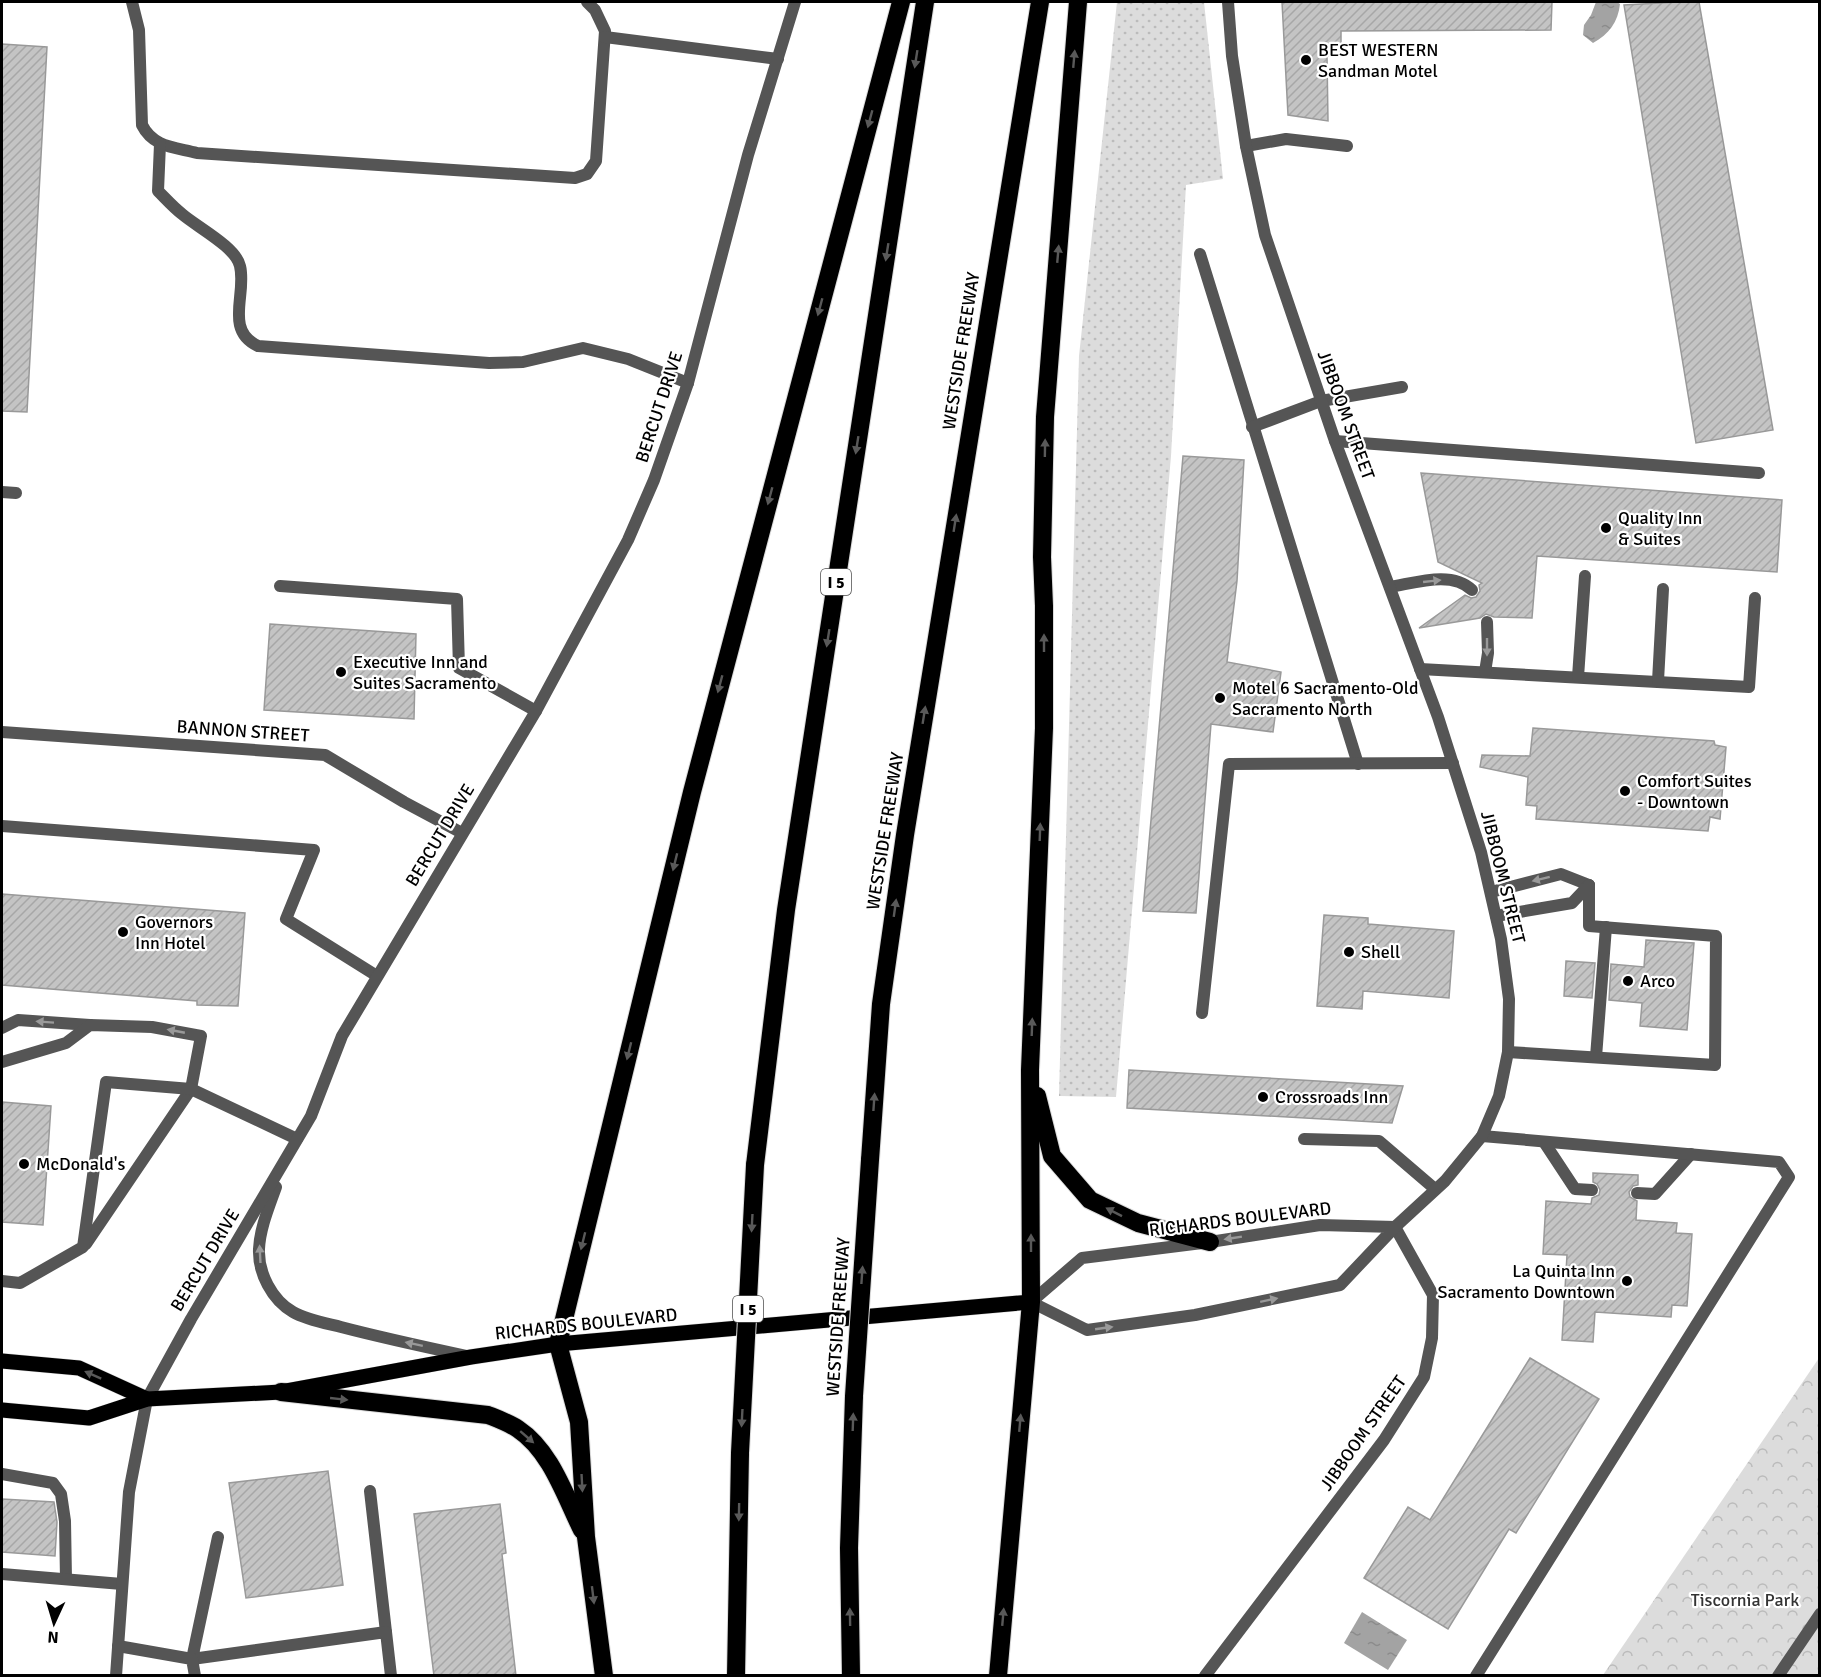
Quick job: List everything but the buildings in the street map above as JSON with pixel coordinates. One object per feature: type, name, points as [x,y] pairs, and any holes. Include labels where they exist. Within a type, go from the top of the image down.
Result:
[{"type":"highway","points":[[604,1676],[586,1537],[579,1422],[558,1344],[692,792],[901,2]]},
{"type":"highway","name":"I 5","points":[[736,1676],[740,1453],[755,1165],[786,910],[925,2]]},
{"type":"highway","name":"WESTSIDE FREEWAY","points":[[851,1676],[849,1548],[854,1396],[881,1004],[905,835],[1040,2]]},
{"type":"highway","points":[[998,1676],[1031,1302],[1030,1070],[1044,728],[1042,557],[1045,417],[1078,2]]},
{"type":"highway","points":[[1030,1070],[1052,1156],[1090,1200],[1138,1223],[1210,1242]]},
{"type":"highway","points":[[280,1392],[488,1415],[517,1428],[535,1444],[551,1466],[586,1537]]},
{"type":"main road","name":"RICHARDS BOULEVARD","points":[[2,1410],[89,1418],[147,1399],[280,1392],[471,1357],[558,1344],[1031,1302]]},
{"type":"main road","name":"RICHARDS BOULEVARD","points":[[2,1361],[79,1368],[147,1399]]},
{"type":"street","points":[[132,2],[139,30],[142,125],[147,136],[160,144],[197,153],[575,178],[587,174],[596,160],[605,37],[605,31],[595,10],[587,2]]},
{"type":"street","name":"BERCUT DRIVE","points":[[117,1676],[129,1492],[147,1399],[190,1319],[284,1164],[310,1116],[342,1036],[537,711],[628,540],[654,480],[688,383],[748,154],[795,2]]},
{"type":"street","name":"JIBBOOM STREET","points":[[1205,1676],[1384,1440],[1424,1377],[1432,1338],[1433,1295],[1395,1227],[1436,1189],[1482,1137],[1499,1096],[1508,1052],[1509,999],[1491,892],[1453,763],[1335,441],[1265,235],[1246,146],[1232,56],[1228,2]]},
{"type":"street","points":[[605,37],[778,59]]},
{"type":"street","points":[[1246,146],[1286,139],[1347,146]]},
{"type":"street","points":[[160,144],[158,191],[183,215],[236,256],[241,267],[239,329],[247,341],[258,346],[489,363],[523,362],[583,348],[628,359],[688,383]]},
{"type":"street","points":[[1200,254],[1358,764]]},
{"type":"street","points":[[1252,426],[1321,401],[1402,387]]},
{"type":"street","points":[[1335,441],[1759,473]]},
{"type":"street","points":[[2,492],[16,493]]},
{"type":"street","points":[[1578,677],[1585,576]]},
{"type":"street","points":[[1390,587],[1449,579],[1466,584],[1472,590]]},
{"type":"street","points":[[280,586],[457,599],[459,668],[537,711]]},
{"type":"street","points":[[1658,681],[1663,589]]},
{"type":"street","points":[[1420,669],[1749,687],[1755,598]]},
{"type":"street","points":[[1485,672],[1488,653],[1487,622]]},
{"type":"street","name":"BANNON STREET","points":[[2,732],[325,755],[462,833]]},
{"type":"street","points":[[1202,1013],[1229,764],[1453,763]]},
{"type":"street","points":[[2,826],[314,850],[286,919],[377,976]]},
{"type":"street","points":[[1491,892],[1561,874],[1589,885]]},
{"type":"street","points":[[1496,916],[1572,903],[1589,885]]},
{"type":"street","points":[[1508,1052],[1715,1065],[1716,936],[1589,926],[1589,885]]},
{"type":"street","points":[[1596,1057],[1605,927]]},
{"type":"street","points":[[2,1028],[18,1020],[152,1027],[201,1036],[191,1089],[83,1247],[20,1283],[2,1281]]},
{"type":"street","points":[[2,1062],[66,1043],[90,1024]]},
{"type":"street","points":[[83,1247],[106,1082],[191,1089],[297,1139]]},
{"type":"street","points":[[1476,1676],[1789,1177],[1779,1162],[1482,1137]]},
{"type":"street","points":[[1304,1139],[1379,1142],[1436,1189]]},
{"type":"street","points":[[1544,1142],[1575,1189],[1592,1190]]},
{"type":"street","points":[[1637,1193],[1655,1194],[1691,1154]]},
{"type":"street","points":[[284,1164],[264,1222],[259,1250],[262,1271],[278,1300],[292,1311],[308,1319],[471,1357]]},
{"type":"street","name":"RICHARDS BOULEVARD","points":[[1031,1302],[1082,1258],[1320,1225],[1395,1227]]},
{"type":"street","points":[[1031,1302],[1087,1330],[1212,1312],[1341,1285],[1395,1227]]},
{"type":"street","points":[[2,1474],[52,1483],[61,1494],[65,1521],[66,1580]]},
{"type":"street","points":[[370,1491],[391,1676]]},
{"type":"street","points":[[195,1676],[192,1659],[218,1536]]},
{"type":"street","points":[[2,1574],[122,1584]]},
{"type":"street","points":[[1778,1676],[1820,1614]]},
{"type":"street","points":[[118,1646],[192,1659],[386,1632]]},
{"type":"green space","points":[[1117,2],[1204,2],[1223,179],[1186,185],[1171,456],[1116,1097],[1059,1096],[1079,356]]},
{"type":"green space","name":"Tiscornia Park","points":[[1819,1358],[1819,1675],[1603,1675]]},
{"type":"water","points":[[1596,2],[1620,4],[1612,27],[1593,43],[1583,35],[1584,25]]},
{"type":"water","points":[[1362,1612],[1407,1640],[1388,1670],[1344,1643]]},
{"type":"place","name":"BEST WESTERN Sandman Motel","points":[[1306,60]]},
{"type":"place","name":"Quality Inn & Suites","points":[[1606,528]]},
{"type":"place","name":"Executive Inn and Suites Sacramento","points":[[341,672]]},
{"type":"place","name":"Motel 6 Sacramento-Old Sacramento North","points":[[1220,698]]},
{"type":"place","name":"Comfort Suites - Downtown","points":[[1625,791]]},
{"type":"place","name":"Governors Inn Hotel","points":[[123,932]]},
{"type":"place","name":"Shell","points":[[1349,952]]},
{"type":"place","name":"Arco","points":[[1628,981]]},
{"type":"place","name":"Crossroads Inn","points":[[1263,1097]]},
{"type":"place","name":"McDonald's","points":[[24,1164]]},
{"type":"place","name":"La Quinta Inn Sacramento Downtown","points":[[1627,1281]]}]
